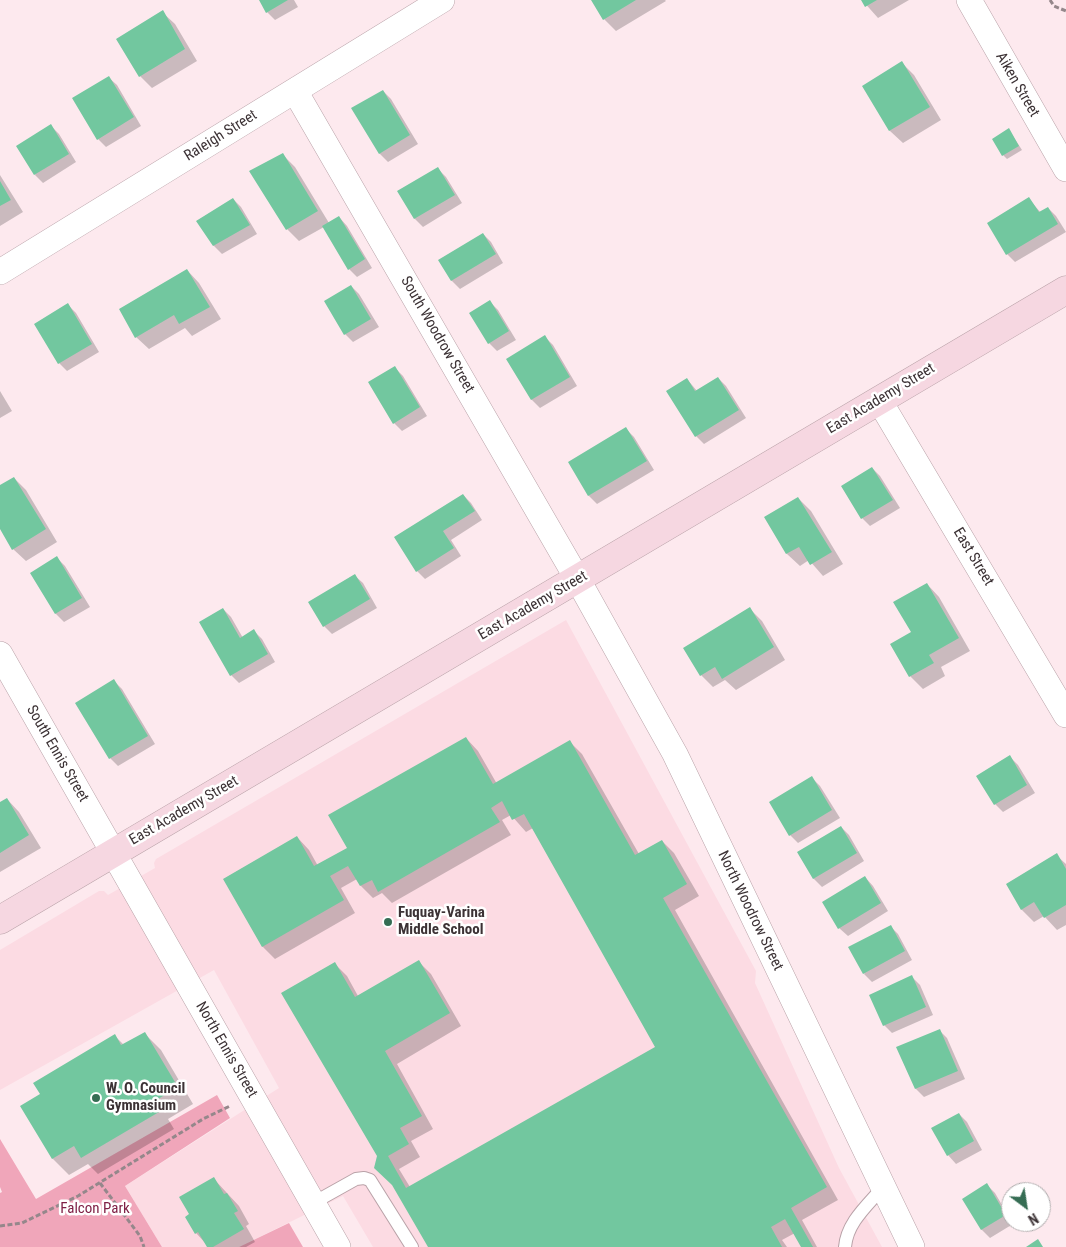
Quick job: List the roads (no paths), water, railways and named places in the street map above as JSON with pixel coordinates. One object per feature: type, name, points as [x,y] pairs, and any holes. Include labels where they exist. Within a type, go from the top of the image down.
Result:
[{"type":"street","name":"Raleigh Street","points":[[0,272],[442,0]]},
{"type":"street","name":"Aiken Street","points":[[969,0],[1066,169]]},
{"type":"street","name":"South Woodrow Street","points":[[295,91],[578,580]]},
{"type":"street","name":"East Academy Street","points":[[0,920],[1066,290]]},
{"type":"street","name":"East Street","points":[[879,400],[1066,715]]},
{"type":"street","name":"North Woodrow Street","points":[[578,580],[675,754],[912,1247]]},
{"type":"street","name":"South Ennis Street","points":[[0,654],[114,853]]},
{"type":"street","name":"North Ennis Street","points":[[114,853],[338,1247]]},
{"type":"lane","points":[[313,1203],[356,1179],[364,1178],[370,1180],[412,1247]]},
{"type":"lane","points":[[845,1247],[854,1219],[883,1187]]},
{"type":"place","name":"Fuquay-Varina Middle School","points":[[388,922]]},
{"type":"place","name":"W. O. Council Gymnasium","points":[[96,1098]]},
{"type":"park label","name":"Falcon Park","points":[[95,1209]]}]
